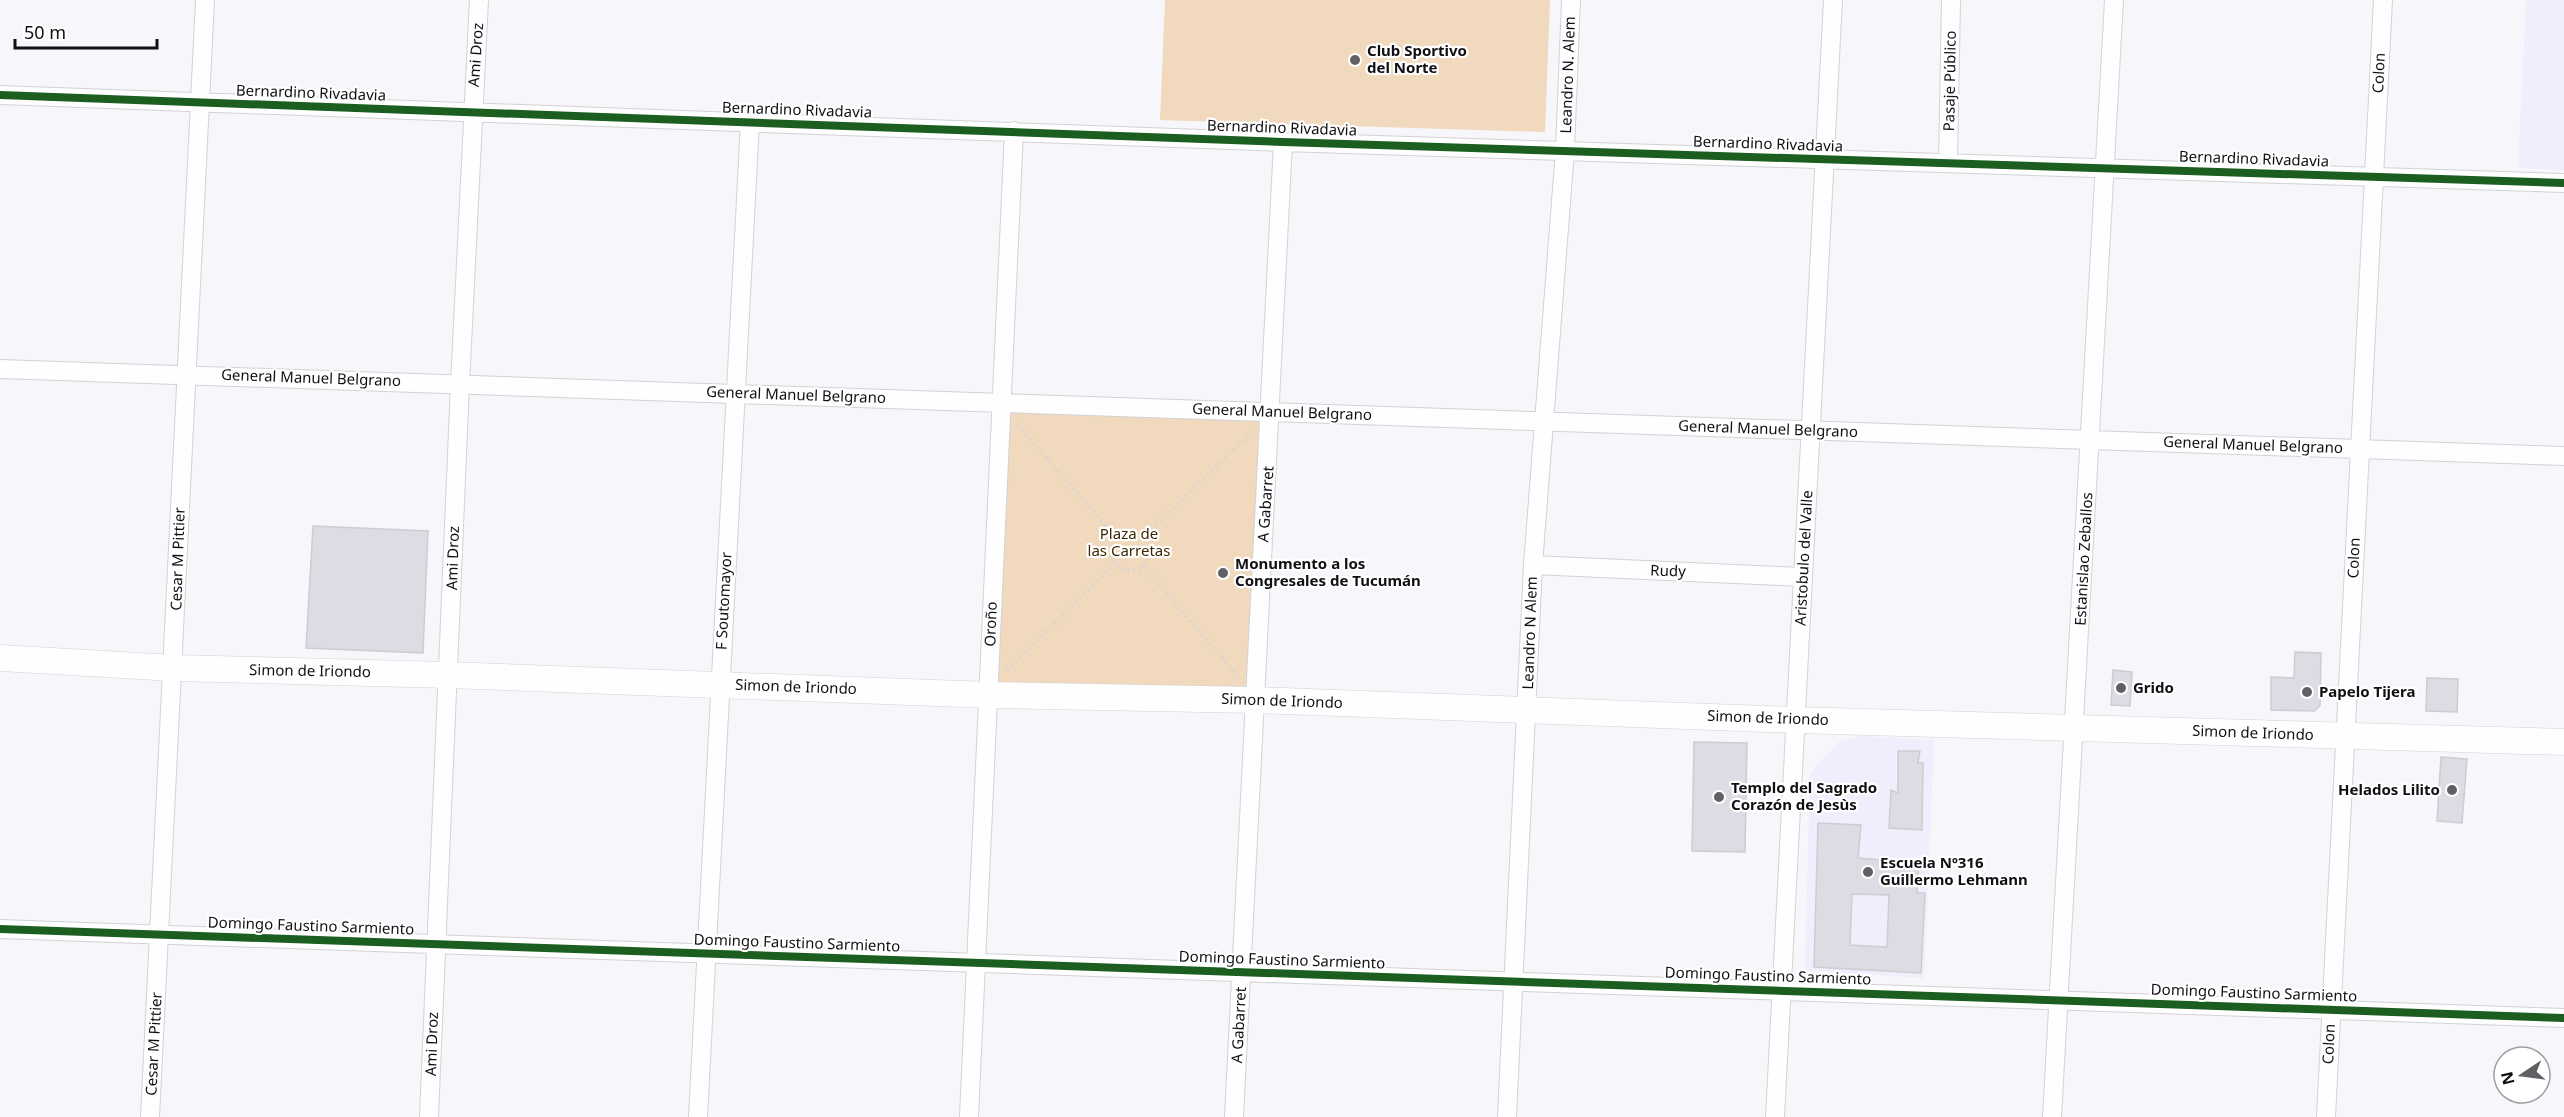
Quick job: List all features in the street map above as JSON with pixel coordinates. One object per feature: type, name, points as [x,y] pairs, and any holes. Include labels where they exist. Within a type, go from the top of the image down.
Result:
[{"type":"main road","name":"Simon de Iriondo","points":[[0,658],[174,668],[720,684],[989,695],[1254,700],[1796,720],[2075,726],[2564,742]]},
{"type":"street","name":"Cesar M Pittier","points":[[150,1117],[174,668],[205,0]]},
{"type":"street","name":"Ami Droz","points":[[429,1117],[459,384],[479,0]]},
{"type":"street","name":"Leandro N. Alem","points":[[1565,150],[1571,0]]},
{"type":"street","name":"Aristobulo del Valle","points":[[1775,1117],[1833,0]]},
{"type":"street","name":"Pasaje Público","points":[[1948,163],[1951,0]]},
{"type":"street","name":"Estanislao Zeballos","points":[[2052,1117],[2114,0]]},
{"type":"street","name":"Colon","points":[[2326,1117],[2358,449],[2383,0]]},
{"type":"street","name":"Bernardino Rivadavia","points":[[0,95],[1283,142],[2564,183]]},
{"type":"street","name":"F Soutomayor","points":[[698,1117],[750,122]]},
{"type":"street","name":"Oroño","points":[[969,1117],[1014,131]]},
{"type":"street","name":"A Gabarret","points":[[1234,1117],[1283,142]]},
{"type":"street","name":"Leandro N Alem","points":[[1507,1117],[1533,565],[1542,421],[1565,150]]},
{"type":"street","name":"General Manuel Belgrano","points":[[0,369],[2564,456]]},
{"type":"street","name":"Rudy","points":[[1533,565],[1803,577]]},
{"type":"street","name":"Domingo Faustino Sarmiento","points":[[0,929],[2564,1018]]},
{"type":"path","points":[[1015,422],[1116,538]]},
{"type":"path","points":[[1143,538],[1254,430]]},
{"type":"path","points":[[1131,532],[1143,538],[1149,549],[1147,561],[1143,566],[1125,571],[1114,564],[1110,552],[1116,538],[1131,532]]},
{"type":"path","points":[[1006,670],[1114,564]]},
{"type":"path","points":[[1143,566],[1239,678]]},
{"type":"shaded area","points":[[2526,0],[2564,0],[2564,170],[2518,168]]},
{"type":"shaded area","name":"Escuela Nº316 Guillermo Lehmann","points":[[1861,736],[1934,740],[1924,978],[1805,970],[1810,773],[1840,741]]},
{"type":"green space","name":"Club Sportivo del Norte","points":[[1165,0],[1550,0],[1545,132],[1160,120]]},
{"type":"green space","name":"Plaza de las Carretas","points":[[1000,402],[1271,412],[1254,700],[989,695]]},
{"type":"building","points":[[313,526],[428,531],[423,653],[306,648]]},
{"type":"building","name":"Papelo Tijera","points":[[2295,652],[2321,653],[2320,706],[2314,711],[2271,710],[2271,677],[2294,678]]},
{"type":"building","name":"Grido","points":[[2113,670],[2132,672],[2130,706],[2111,705]]},
{"type":"building","points":[[2427,678],[2458,679],[2457,712],[2426,711]]},
{"type":"building","name":"Templo del Sagrado Corazón de Jesùs","points":[[1694,742],[1747,743],[1745,852],[1692,851]]},
{"type":"building","points":[[1898,751],[1920,751],[1918,763],[1923,763],[1922,830],[1889,828],[1891,790],[1898,793]]},
{"type":"building","name":"Helados Lilito","points":[[2441,757],[2467,759],[2462,823],[2437,821]]},
{"type":"building","points":[[1818,823],[1861,825],[1858,858],[1919,863],[1917,893],[1925,893],[1921,973],[1814,967]],"holes":[[[1852,894],[1889,895],[1887,947],[1850,945]]]},
{"type":"cycle path","points":[[0,95],[1283,142],[2564,183]]},
{"type":"cycle path","points":[[0,929],[2564,1018]]},
{"type":"place","name":"Club Sportivo del Norte","points":[[1355,60]]},
{"type":"place","name":"Monumento a los Congresales de Tucumán","points":[[1223,573]]},
{"type":"place","name":"Grido","points":[[2121,688]]},
{"type":"place","name":"Papelo Tijera","points":[[2307,692]]},
{"type":"place","name":"Helados Lilito","points":[[2452,790]]},
{"type":"place","name":"Templo del Sagrado Corazón de Jesùs","points":[[1719,797]]},
{"type":"place","name":"Escuela Nº316 Guillermo Lehmann","points":[[1868,872]]}]
